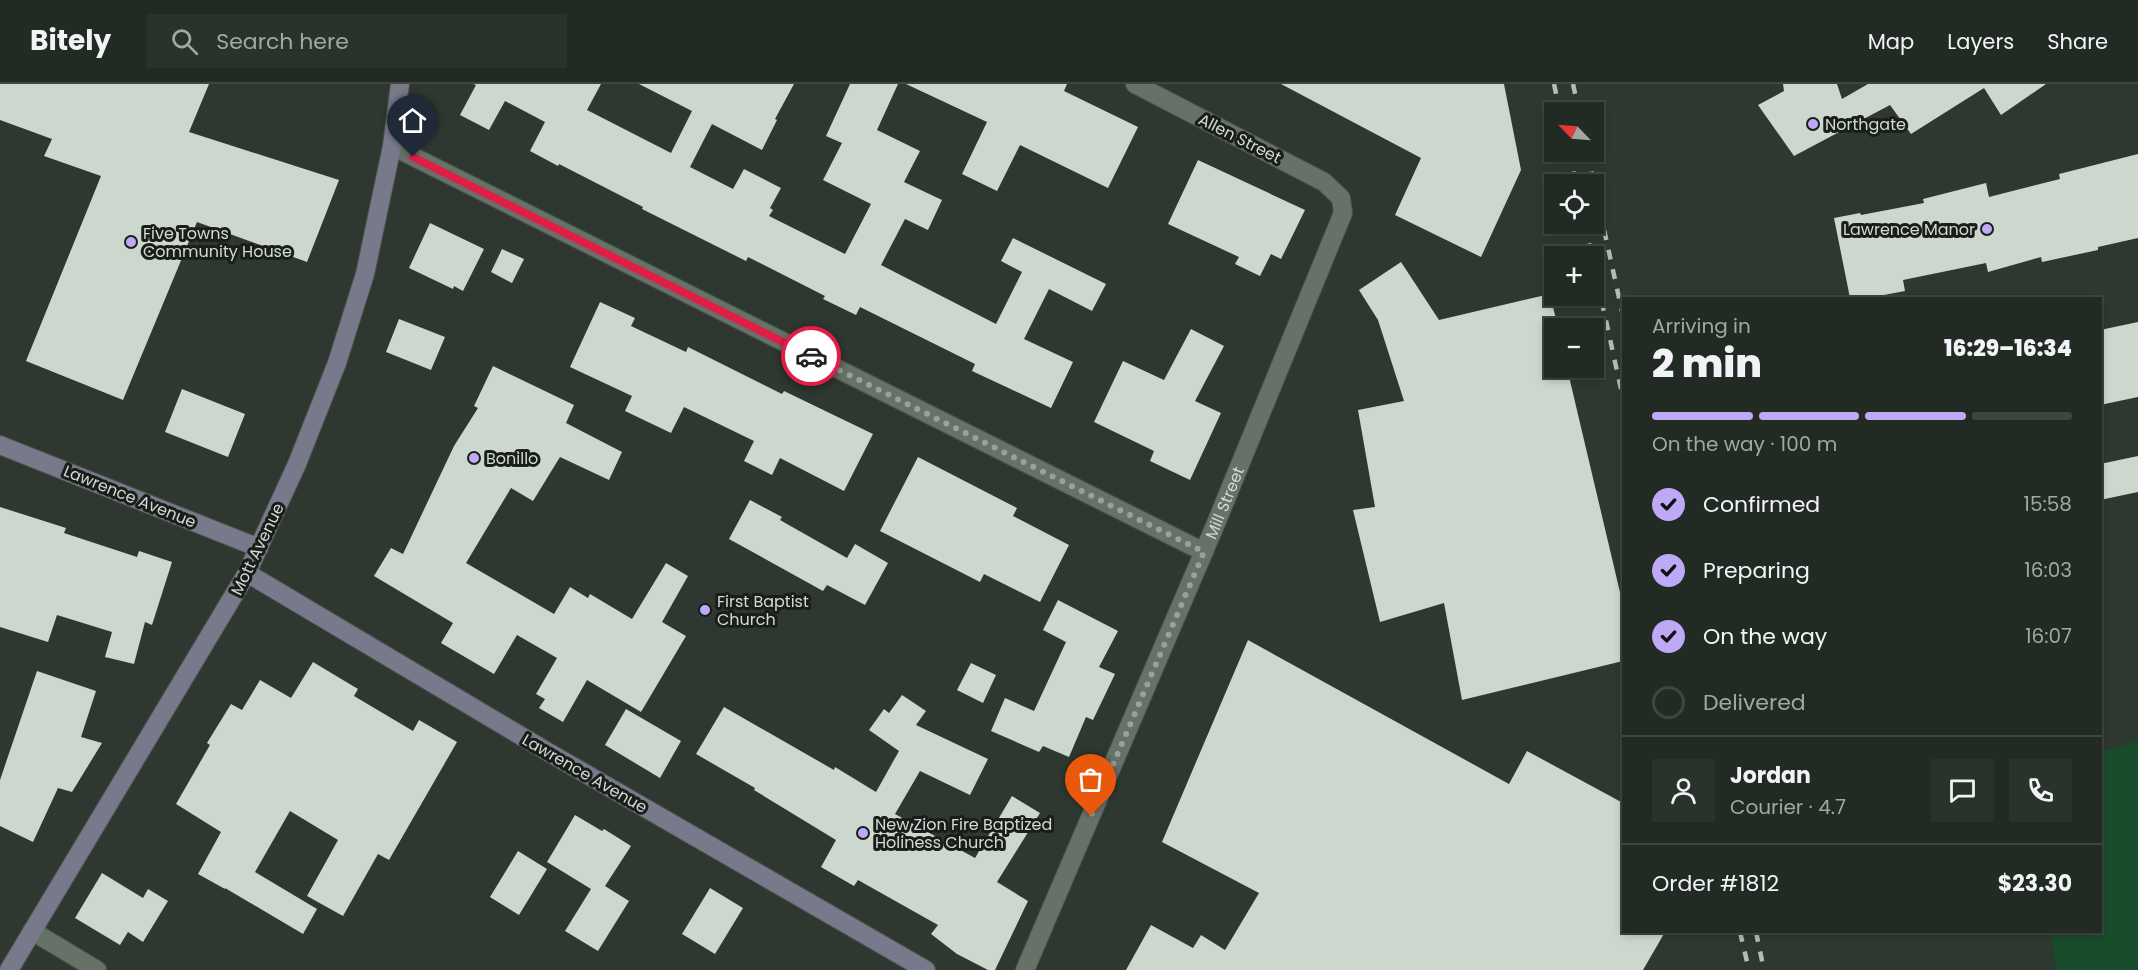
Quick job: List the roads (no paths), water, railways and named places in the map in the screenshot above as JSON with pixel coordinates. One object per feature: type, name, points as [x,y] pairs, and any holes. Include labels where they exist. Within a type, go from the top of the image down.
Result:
[{"type":"street","name":"Mott Avenue","points":[[9,970],[247,573],[297,464],[337,363],[365,274],[392,146],[400,84]]},
{"type":"street","name":"Allen Street","points":[[1135,84],[1324,182],[1341,198]]},
{"type":"street","points":[[392,146],[1204,552]]},
{"type":"street","name":"Mill Street","points":[[1025,970],[1204,552],[1343,213],[1341,198]]},
{"type":"street","name":"Lawrence Avenue","points":[[0,445],[259,548]]},
{"type":"street","name":"Lawrence Avenue","points":[[247,573],[548,752],[926,970]]},
{"type":"street","points":[[32,931],[97,970]]},
{"type":"railway","points":[[1554,84],[1558,102]]},
{"type":"railway","points":[[1573,84],[1577,102]]},
{"type":"railway","points":[[1571,162],[1574,174]]},
{"type":"railway","points":[[1589,162],[1622,311]]},
{"type":"railway","points":[[1586,234],[1590,246]]},
{"type":"railway","points":[[1603,306],[1622,393]]},
{"type":"railway","points":[[1740,933],[1749,970]]},
{"type":"railway","points":[[1756,933],[1764,970]]},
{"type":"place","name":"Northgate","points":[[1813,124]]},
{"type":"place","name":"Lawrence Manor","points":[[1987,229]]},
{"type":"place","name":"Five Towns Community House","points":[[131,242]]},
{"type":"place","name":"Bonillo","points":[[474,458]]},
{"type":"place","name":"First Baptist Church","points":[[705,610]]},
{"type":"place","name":"New Zion Fire Baptized Holiness Church","points":[[863,833]]}]
